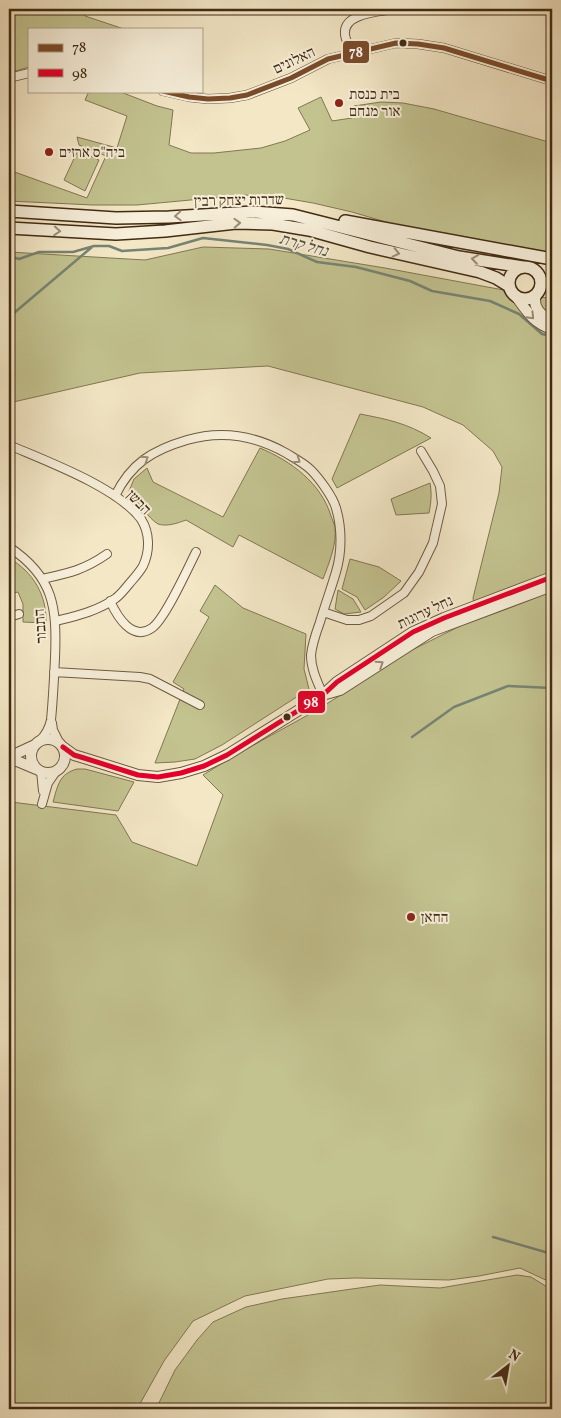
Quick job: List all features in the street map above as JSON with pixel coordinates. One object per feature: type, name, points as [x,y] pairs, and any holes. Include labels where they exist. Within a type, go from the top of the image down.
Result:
[{"type":"main road","name":"שדרות יצחק רבין","points":[[9,211],[116,218],[253,212],[293,215],[451,255],[523,267]]},
{"type":"main road","points":[[293,215],[365,224],[552,259]]},
{"type":"main road","name":"שדרות יצחק רבין","points":[[9,228],[116,234],[166,231],[236,223],[273,224],[309,230],[370,247],[480,272],[496,278],[512,291]]},
{"type":"main road","points":[[552,276],[523,267],[513,272],[509,281],[512,291],[524,299],[552,288]]},
{"type":"main road","points":[[537,293],[542,282],[538,272]]},
{"type":"street","points":[[352,53],[345,34],[349,20],[358,16],[394,9]]},
{"type":"street","name":"האלונים","points":[[168,92],[208,99],[247,95],[291,78],[328,60],[396,42],[444,48],[552,81]]},
{"type":"street","points":[[9,78],[28,73]]},
{"type":"street","points":[[512,291],[532,319],[552,329]]},
{"type":"street","points":[[537,293],[534,300],[537,308],[543,316],[552,320]]},
{"type":"street","points":[[114,496],[128,473],[144,458],[174,444],[198,437],[221,434],[245,437],[270,444],[311,470],[336,506],[340,524],[341,547],[337,569],[314,639],[311,656],[313,670],[323,695]]},
{"type":"street","name":"הבשן","points":[[9,445],[79,476],[114,496],[127,505],[141,520],[147,532],[149,546],[146,560],[139,573],[117,597],[88,612],[56,622]]},
{"type":"street","points":[[323,612],[346,620],[359,620],[371,616],[404,593],[419,572],[433,543],[442,504],[440,486],[434,471],[421,451]]},
{"type":"street","name":"התבור","points":[[9,547],[29,563],[42,579],[51,596],[54,607],[56,622],[52,720],[53,730],[61,745]]},
{"type":"street","points":[[110,601],[116,614],[132,630],[142,632],[152,628],[161,617],[196,552]]},
{"type":"street","points":[[42,579],[75,572],[93,564],[107,554]]},
{"type":"street","name":"נחל ערוגות","points":[[61,745],[74,755],[138,775],[158,777],[204,766],[227,755],[323,695],[337,682],[413,632],[450,615],[552,577]]},
{"type":"street","name":"נחל ערוגות","points":[[323,695],[340,690],[432,631],[552,586]]},
{"type":"street","points":[[9,617],[19,614]]},
{"type":"street","points":[[54,672],[150,679],[200,705]]},
{"type":"street","name":"התבור","points":[[37,743],[45,736],[52,720]]},
{"type":"street","points":[[9,756],[45,739],[51,739],[61,745],[65,758],[48,783],[42,804]]},
{"type":"street","points":[[37,743],[32,750],[31,758],[32,763],[39,770],[43,780],[44,796]]},
{"type":"street","name":"נחל ערוגות","points":[[60,767],[83,760],[93,761]]},
{"type":"street","points":[[9,761],[52,772],[60,767]]},
{"type":"green space","points":[[9,9],[86,9],[85,16],[121,28],[28,28],[28,67],[9,73]]},
{"type":"green space","points":[[89,92],[121,92],[173,110],[169,145],[191,153],[214,153],[261,148],[285,141],[310,130],[298,108],[321,97],[332,121],[352,118],[354,106],[381,102],[403,103],[434,109],[552,143],[552,255],[396,225],[352,212],[278,197],[244,195],[137,205],[9,201],[9,170],[87,198],[106,156],[79,145],[77,137],[117,148],[127,116],[85,100]]},
{"type":"green space","points":[[78,150],[99,160],[85,191],[64,180]]},
{"type":"green space","points":[[203,247],[269,249],[552,299],[552,1283],[520,1268],[449,1280],[328,1279],[245,1296],[193,1321],[164,1361],[137,1409],[9,1409],[9,803],[116,815],[132,842],[197,866],[223,795],[203,775],[317,710],[410,651],[476,618],[473,598],[499,493],[502,467],[493,451],[463,425],[423,407],[268,366],[140,373],[9,403],[9,252],[145,260]]},
{"type":"green space","points":[[360,414],[405,425],[431,438],[337,488],[332,479]]},
{"type":"green space","points":[[260,448],[283,459],[303,474],[320,493],[326,504],[335,526],[335,540],[323,579],[239,535],[233,547],[186,520],[169,525],[158,524],[147,514],[129,491],[134,479],[147,468],[153,482],[223,517]]},
{"type":"green space","points":[[430,483],[429,513],[396,515],[391,499]]},
{"type":"green space","points":[[9,558],[25,570],[37,585],[44,603],[46,623],[23,622],[23,604],[18,592],[9,594]]},
{"type":"green space","points":[[350,559],[379,567],[401,581],[384,597],[365,610],[357,597],[342,589]]},
{"type":"green space","points":[[215,585],[243,608],[306,634],[304,669],[309,689],[222,745],[195,759],[155,763],[184,689],[173,682],[209,617],[200,611]]},
{"type":"green space","points":[[338,590],[353,599],[361,612],[344,614],[335,609]]},
{"type":"green space","points":[[77,769],[85,769],[134,782],[118,811],[53,802],[60,781],[66,774]]},
{"type":"green space","points":[[517,1275],[531,1277],[552,1290],[552,1409],[156,1409],[175,1370],[197,1340],[213,1322],[246,1307],[282,1299],[380,1285],[440,1288]]},
{"type":"waterway","name":"נחל קרת","points":[[9,256],[19,259],[39,252],[73,252],[94,246],[109,246],[122,251],[168,248],[203,238],[267,245],[288,249],[317,262],[356,267],[410,281],[432,291],[490,301],[519,314],[542,334],[552,336]]},
{"type":"waterway","points":[[9,334],[14,313],[92,247]]},
{"type":"waterway","points":[[412,737],[454,707],[508,686],[552,688]]},
{"type":"waterway","points":[[493,1237],[552,1254]]},
{"type":"transit line","name":"78","points":[[167,92],[208,99],[247,95],[291,78],[328,59],[396,43],[444,48],[552,81]]},
{"type":"transit line","name":"98","points":[[63,747],[74,755],[138,775],[158,777],[204,766],[227,755],[323,695],[337,682],[413,632],[444,618],[552,577]]},
{"type":"place","name":"בית כנסת אור מנחם","points":[[339,103]]},
{"type":"place","name":"ביה\"ס ארזים","points":[[49,152]]},
{"type":"place","name":"החאן","points":[[411,917]]}]
